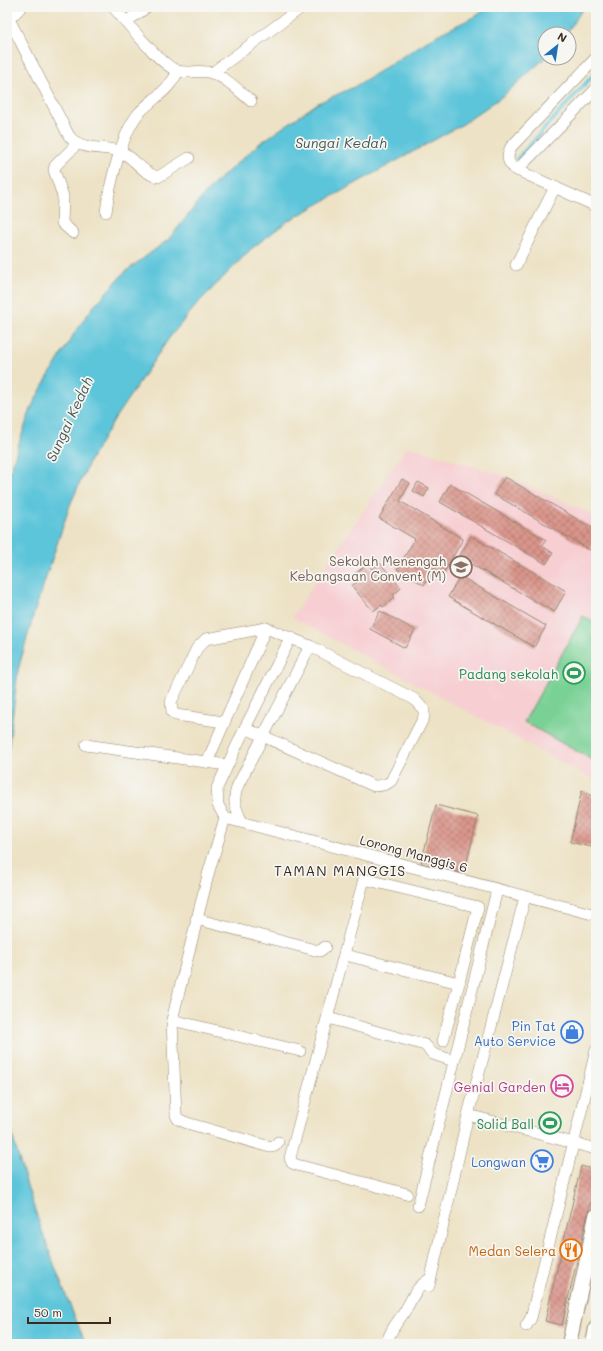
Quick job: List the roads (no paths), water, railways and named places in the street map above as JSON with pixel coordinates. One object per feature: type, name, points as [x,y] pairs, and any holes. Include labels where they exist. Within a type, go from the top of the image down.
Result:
[{"type":"main road","points":[[569,1344],[596,1216]]},
{"type":"main road","points":[[592,1344],[596,1328]]},
{"type":"street","points":[[21,7],[8,20],[69,136],[77,144],[121,151],[142,170],[158,177],[161,177],[189,158]]},
{"type":"street","points":[[114,7],[159,57],[178,71],[212,73],[222,78],[251,101]]},
{"type":"street","points":[[127,22],[147,7]]},
{"type":"street","points":[[212,73],[302,7]]},
{"type":"street","points":[[596,58],[511,147],[507,158],[509,163],[517,170],[596,206]]},
{"type":"street","points":[[106,212],[109,189],[121,151],[134,119],[172,84],[178,71]]},
{"type":"street","points":[[517,170],[594,94]]},
{"type":"street","points":[[73,233],[62,223],[63,196],[54,170],[77,144]]},
{"type":"street","points":[[516,265],[555,187]]},
{"type":"street","points":[[207,762],[266,628]]},
{"type":"street","points":[[224,722],[176,715],[172,712],[172,702],[197,648],[206,639],[266,628],[310,646],[414,699],[424,710],[424,716],[391,781],[387,784],[374,786],[244,728]]},
{"type":"street","points":[[278,1142],[275,1146],[270,1147],[187,1123],[178,1119],[176,1115],[172,1020],[196,919],[225,818],[218,805],[216,792],[244,728],[291,637]]},
{"type":"street","points":[[242,822],[235,808],[234,798],[238,785],[310,646]]},
{"type":"street","points":[[86,745],[228,765]]},
{"type":"street","name":"Lorong Manggis 6","points":[[225,818],[596,916]]},
{"type":"street","points":[[407,1194],[292,1162],[290,1158],[364,879],[478,907],[443,1041]]},
{"type":"street","points":[[418,1206],[497,890]]},
{"type":"street","points":[[386,1344],[393,1325],[404,1313],[413,1294],[420,1284],[429,1282],[468,1115],[525,897]]},
{"type":"street","points":[[196,919],[315,950],[320,951],[325,947]]},
{"type":"street","points":[[345,955],[459,983]]},
{"type":"street","points":[[328,1018],[426,1045],[433,1054],[454,1061]]},
{"type":"street","points":[[172,1020],[300,1051]]},
{"type":"street","points":[[426,1045],[436,1040],[458,1044]]},
{"type":"street","points":[[526,1326],[531,1318],[596,1050]]},
{"type":"street","points":[[468,1115],[596,1149]]},
{"type":"water","name":"Sungai Kedah","points":[[489,7],[584,7],[571,26],[537,26],[537,65],[504,95],[463,124],[288,221],[251,249],[199,302],[169,338],[115,418],[90,460],[70,505],[35,610],[18,670],[7,760],[7,483],[32,406],[77,329],[93,307],[125,272],[169,239],[218,180],[259,144],[318,103],[354,87],[437,35],[476,16]]},
{"type":"water","points":[[7,1115],[23,1174],[42,1231],[86,1344],[11,1344],[7,1337]]},
{"type":"waterway","points":[[517,159],[596,72]]},
{"type":"place","name":"Sekolah Menengah Kebangsaan Convent (M)","points":[[461,567]]},
{"type":"place","name":"Padang sekolah","points":[[574,673]]},
{"type":"place","name":"Pin Tat Auto Service","points":[[572,1032]]},
{"type":"place","name":"Genial Garden","points":[[562,1086]]},
{"type":"place","name":"Solid Ball","points":[[550,1123]]},
{"type":"place","name":"Longwan","points":[[542,1161]]},
{"type":"place","name":"Medan Selera","points":[[571,1250]]},
{"type":"district","name":"TAMAN MANGGIS","points":[[340,870]]}]
